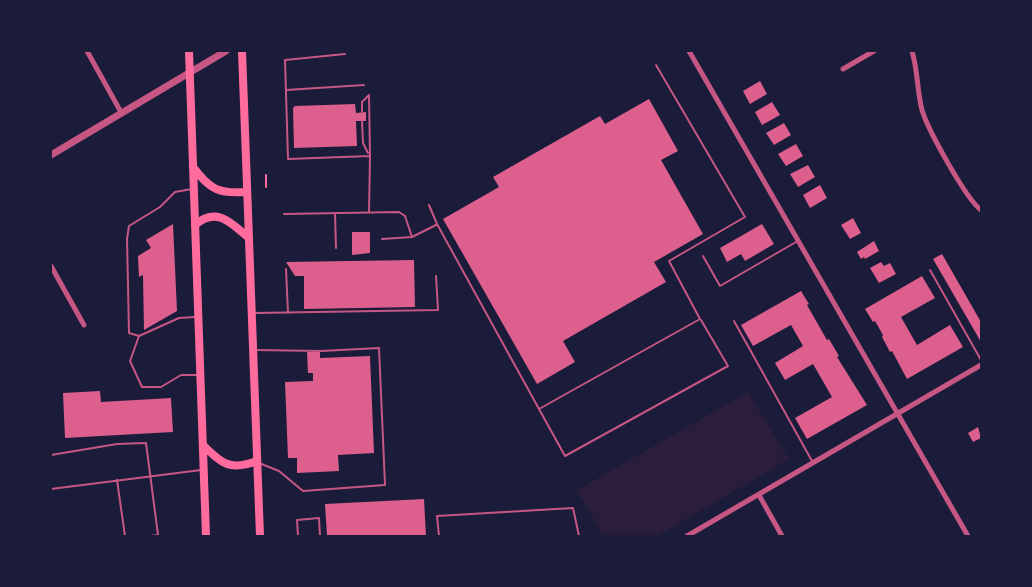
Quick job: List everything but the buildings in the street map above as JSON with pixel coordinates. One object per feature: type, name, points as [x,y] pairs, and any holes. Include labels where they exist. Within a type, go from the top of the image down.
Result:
[{"type":"main road","points":[[189,51],[206,536]]},
{"type":"main road","points":[[242,51],[260,536]]},
{"type":"main road","points":[[193,167],[216,190],[230,193],[247,192]]},
{"type":"main road","points":[[195,225],[207,217],[219,217],[249,238]]},
{"type":"main road","points":[[203,445],[216,458],[234,467],[257,461]]},
{"type":"street","points":[[87,51],[122,114]]},
{"type":"street","points":[[51,155],[226,51]]},
{"type":"street","points":[[689,51],[968,536]]},
{"type":"street","points":[[843,69],[874,51]]},
{"type":"street","points":[[912,51],[923,113],[965,190],[980,211]]},
{"type":"street","points":[[51,266],[84,325]]},
{"type":"street","points":[[687,536],[981,365]]},
{"type":"street","points":[[759,495],[782,536]]},
{"type":"lane","points":[[345,54],[285,60],[288,159],[370,156]]},
{"type":"lane","points":[[429,205],[437,224],[565,456],[728,366],[669,261],[745,217],[656,65]]},
{"type":"lane","points":[[286,90],[363,85]]},
{"type":"lane","points":[[362,112],[362,102],[369,95],[369,212]]},
{"type":"lane","points":[[362,121],[363,143],[370,156]]},
{"type":"lane","points":[[194,188],[175,192],[160,207],[129,226],[127,238],[129,333],[139,336],[179,318],[198,317]]},
{"type":"lane","points":[[284,214],[399,212],[405,216],[412,237]]},
{"type":"lane","points":[[335,213],[336,248]]},
{"type":"lane","points":[[382,239],[412,237],[437,224]]},
{"type":"lane","points":[[703,256],[720,286],[799,240]]},
{"type":"lane","points":[[286,269],[288,313]]},
{"type":"lane","points":[[930,270],[981,360]]},
{"type":"lane","points":[[252,313],[438,310],[436,276]]},
{"type":"lane","points":[[539,409],[700,319]]},
{"type":"lane","points":[[734,321],[814,464]]},
{"type":"lane","points":[[139,336],[130,361],[142,387],[161,387],[181,375],[200,375]]},
{"type":"lane","points":[[253,350],[321,351],[379,348],[385,485],[303,490],[279,471],[257,461]]},
{"type":"lane","points":[[51,455],[117,444],[146,443],[158,535],[150,536]]},
{"type":"lane","points":[[51,489],[204,470]]},
{"type":"lane","points":[[117,480],[125,536]]},
{"type":"lane","points":[[439,536],[437,516],[573,508],[579,536],[574,536]]},
{"type":"lane","points":[[298,536],[297,520],[319,518],[320,536]]},
{"type":"path","points":[[266,175],[266,188]]},
{"type":"shaded area","points":[[748,392],[788,460],[657,536],[603,536],[577,490]]}]
